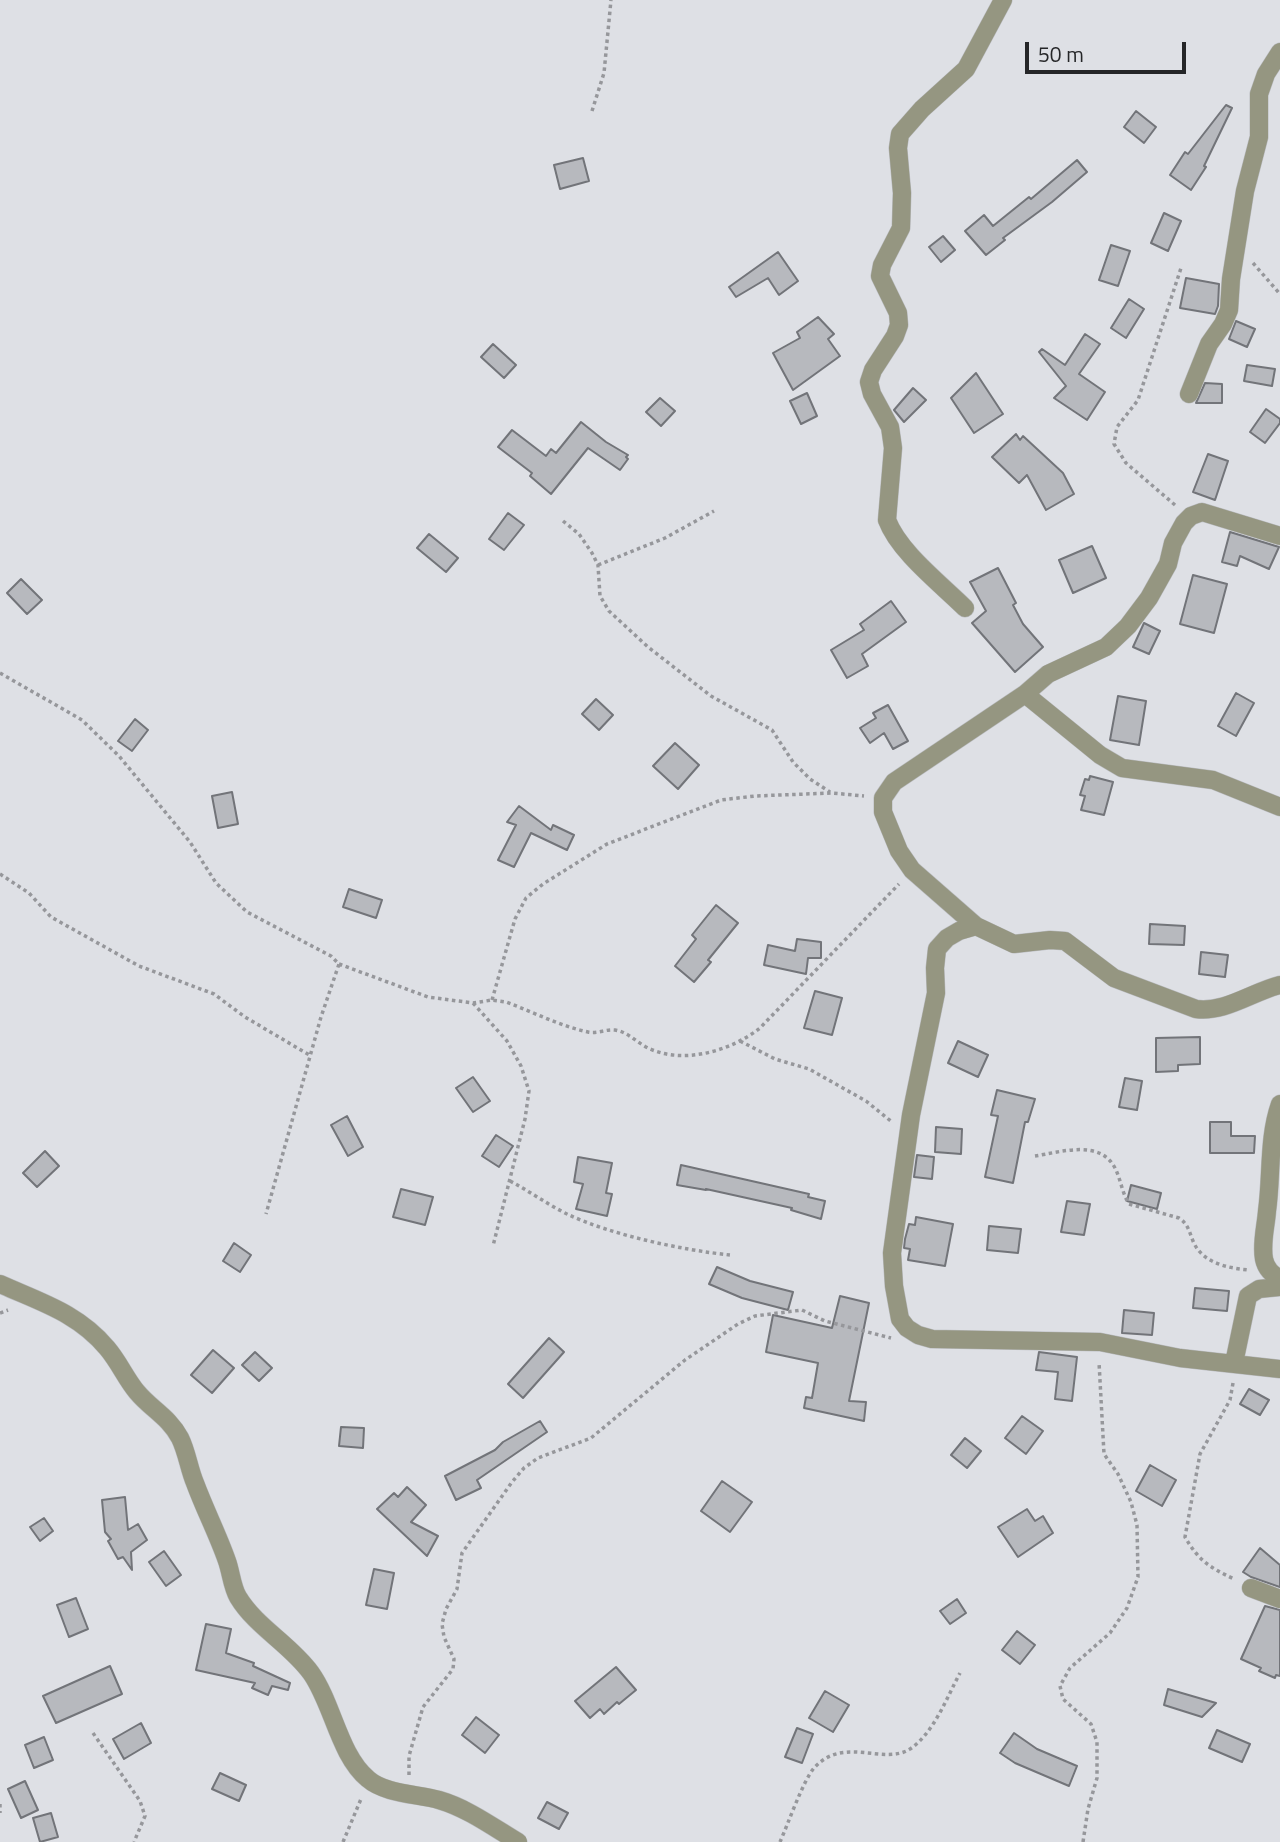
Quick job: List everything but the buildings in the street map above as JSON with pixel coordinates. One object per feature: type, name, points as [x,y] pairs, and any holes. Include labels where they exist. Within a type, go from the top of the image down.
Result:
[{"type":"street","points":[[965,608],[908,551],[890,528],[887,520],[893,449],[890,427],[872,394],[869,382],[899,325],[898,313],[880,276],[882,265],[901,228],[898,148],[900,134],[915,116],[966,69],[1003,0]]},
{"type":"street","points":[[1189,394],[1209,344],[1229,310],[1231,279],[1245,191],[1259,138],[1259,94],[1266,74],[1280,52]]},
{"type":"street","points":[[1280,536],[1202,512],[1191,516],[1173,543],[1168,564],[1149,598],[1128,626],[1106,647],[1048,674],[1025,694],[894,782],[883,798],[883,812],[891,836],[912,870],[976,926],[1014,944],[1050,940],[1065,942],[1114,978],[1196,1009],[1219,1009],[1263,989],[1280,985]]},
{"type":"street","points":[[1025,694],[1100,755],[1122,768],[1213,780],[1280,807]]},
{"type":"street","points":[[976,926],[947,938],[937,949],[936,993],[908,1135],[892,1253],[900,1319],[918,1335],[932,1339],[1100,1342],[1180,1358],[1280,1369]]},
{"type":"street","points":[[1274,1275],[1264,1259],[1264,1234],[1268,1210],[1271,1145],[1280,1104]]},
{"type":"street","points":[[0,1284],[59,1309],[88,1329],[107,1347],[135,1390],[163,1414],[180,1439],[233,1576],[236,1594],[251,1615],[311,1673],[354,1763],[369,1781],[408,1794],[439,1800],[469,1813],[518,1842]]},
{"type":"street","points":[[1234,1363],[1248,1296],[1259,1289],[1280,1287]]},
{"type":"street","points":[[1251,1588],[1280,1599]]},
{"type":"path","points":[[592,111],[604,73],[611,0]]},
{"type":"path","points":[[1236,247],[1280,295]]},
{"type":"path","points":[[1181,268],[1146,380],[1138,400],[1117,427],[1114,444],[1126,463],[1170,499],[1184,523]]},
{"type":"path","points":[[598,565],[665,538],[714,510]]},
{"type":"path","points":[[563,521],[579,534],[598,565],[600,596],[609,611],[648,647],[711,696],[772,730],[793,762],[810,779],[832,793]]},
{"type":"path","points":[[0,673],[82,720],[119,756],[190,842],[216,883],[247,912],[331,956],[339,964],[428,997],[473,1003],[492,1000],[506,1002],[591,1033],[614,1030],[631,1036],[648,1048],[664,1053],[692,1055],[720,1050],[760,1028],[912,870]]},
{"type":"path","points":[[492,1000],[515,919],[526,898],[543,884],[607,844],[721,800],[832,793],[883,798]]},
{"type":"path","points":[[0,874],[29,893],[42,909],[62,923],[139,966],[214,994],[245,1017],[311,1056]]},
{"type":"path","points":[[266,1214],[339,964]]},
{"type":"path","points":[[473,1003],[507,1041],[521,1066],[528,1091],[510,1181],[493,1246]]},
{"type":"path","points":[[740,1041],[775,1059],[809,1069],[866,1101],[908,1135]]},
{"type":"path","points":[[1035,1156],[1078,1149],[1098,1152],[1109,1159],[1114,1167],[1129,1204],[1185,1222],[1198,1252],[1205,1258],[1235,1269],[1274,1275]]},
{"type":"path","points":[[510,1181],[566,1213],[597,1225],[693,1251],[730,1255]]},
{"type":"path","points":[[408,1794],[409,1756],[423,1707],[453,1669],[454,1659],[444,1637],[442,1624],[446,1609],[457,1589],[462,1553],[524,1468],[538,1458],[590,1438],[685,1360],[738,1324],[755,1316],[802,1310],[825,1321],[893,1338]]},
{"type":"path","points":[[1083,1842],[1088,1808],[1097,1778],[1097,1742],[1091,1724],[1063,1699],[1060,1686],[1070,1668],[1110,1633],[1127,1608],[1138,1577],[1137,1525],[1131,1502],[1118,1474],[1104,1454],[1100,1342]]},
{"type":"path","points":[[1234,1363],[1230,1400],[1200,1454],[1185,1537],[1193,1552],[1205,1564],[1251,1588]]},
{"type":"path","points":[[780,1842],[807,1778],[815,1767],[838,1753],[894,1754],[908,1751],[929,1730],[960,1673]]},
{"type":"path","points":[[93,1733],[140,1801],[145,1816],[134,1842]]},
{"type":"path","points":[[343,1842],[369,1781]]},
{"type":"path","points":[[0,1804],[0,1813]]}]
